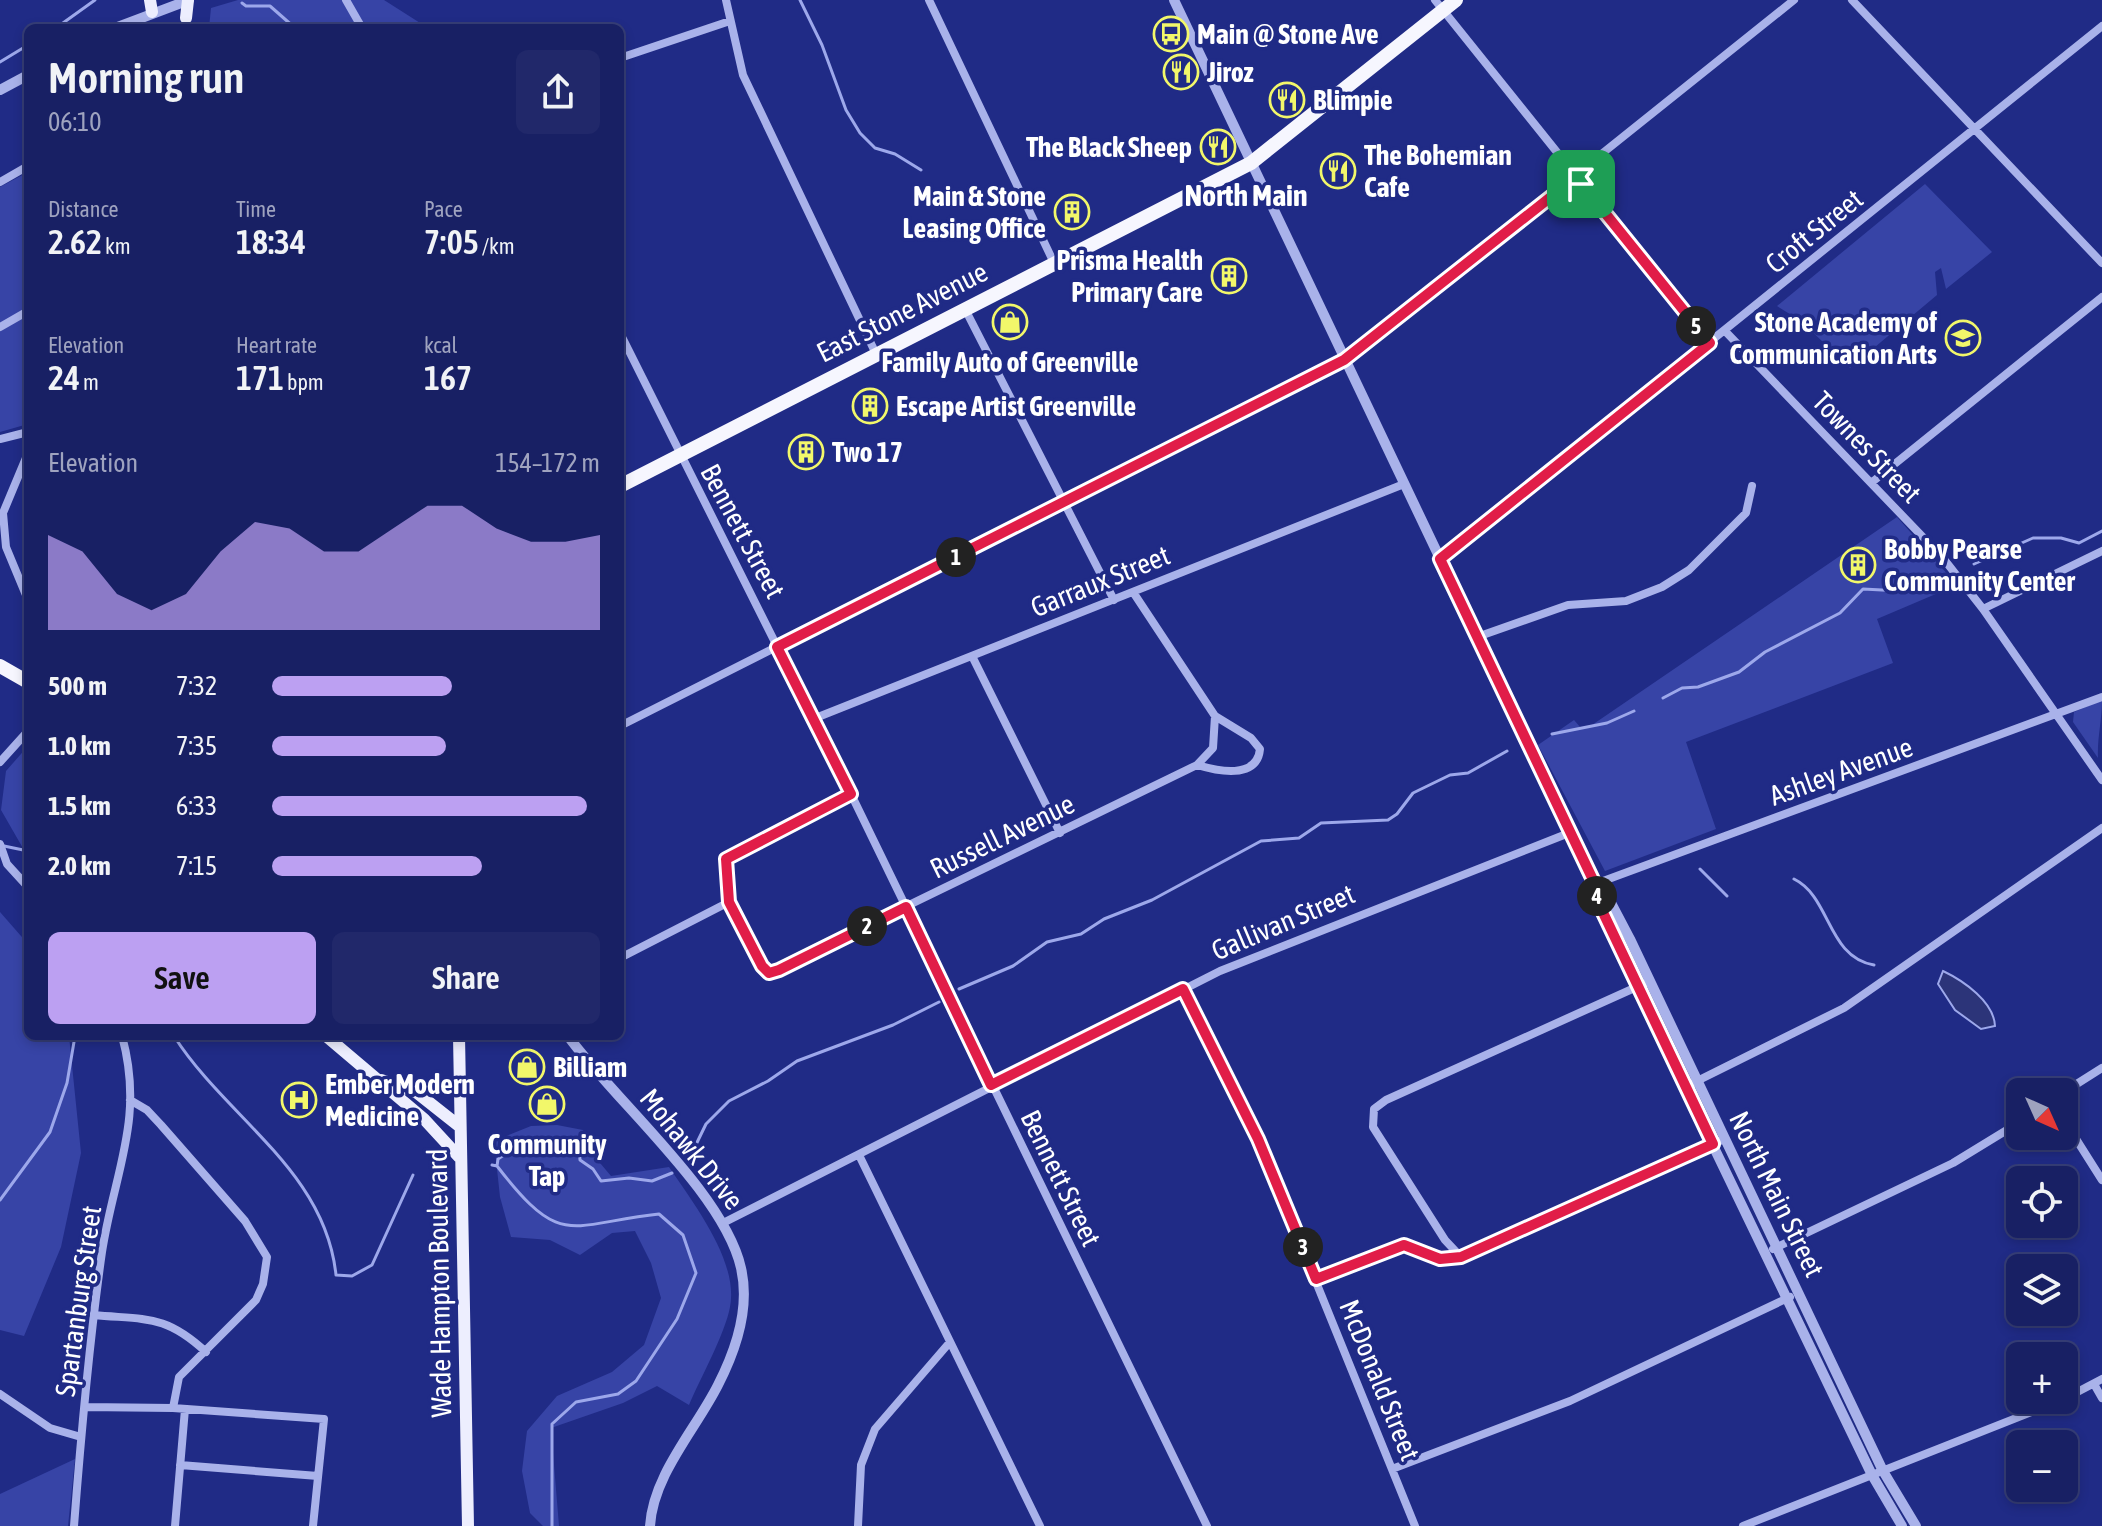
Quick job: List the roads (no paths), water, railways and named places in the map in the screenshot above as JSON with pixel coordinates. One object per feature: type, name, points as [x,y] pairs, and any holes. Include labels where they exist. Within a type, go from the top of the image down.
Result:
[{"type":"highway","name":"East Stone Avenue","points":[[624,484],[1251,163],[1439,6],[1456,0]]},
{"type":"highway","points":[[0,666],[24,680]]},
{"type":"main road","points":[[186,23],[188,0]]},
{"type":"main road","points":[[331,1040],[424,1119],[459,1157]]},
{"type":"main road","name":"Wade Hampton Boulevard","points":[[460,1040],[459,1157],[468,1526]]},
{"type":"main road","points":[[375,1078],[416,1092],[459,1126]]},
{"type":"street","points":[[122,24],[151,6],[188,0]]},
{"type":"street","points":[[346,0],[360,24]]},
{"type":"street","points":[[726,0],[743,75],[876,354]]},
{"type":"street","points":[[929,0],[1054,263]]},
{"type":"street","name":"North Main Street","points":[[1174,0],[1595,884],[1599,904],[1637,988],[1713,1144],[1770,1251],[1798,1293],[1902,1526]]},
{"type":"street","points":[[624,724],[1344,360],[1794,0]]},
{"type":"street","points":[[1852,0],[2102,263]]},
{"type":"street","points":[[1439,6],[1710,343]]},
{"type":"street","points":[[624,57],[730,21]]},
{"type":"street","name":"Croft Street","points":[[1440,559],[2102,26]]},
{"type":"street","points":[[0,90],[24,77]]},
{"type":"street","points":[[0,182],[24,168]]},
{"type":"street","points":[[1871,483],[2102,297]]},
{"type":"street","points":[[965,309],[1114,600]]},
{"type":"street","points":[[0,327],[24,313]]},
{"type":"street","name":"Townes Street","points":[[1725,331],[1943,558],[1983,609],[2102,780]]},
{"type":"street","name":"Bennett Street","points":[[624,341],[678,455],[851,794],[1207,1526]]},
{"type":"street","points":[[0,439],[24,433]]},
{"type":"street","points":[[24,463],[3,513],[6,547],[24,590]]},
{"type":"street","name":"Garraux Street","points":[[813,719],[1404,484]]},
{"type":"street","points":[[1477,637],[1568,605],[1626,601],[1662,587],[1689,570],[1746,513],[1752,486]]},
{"type":"street","points":[[1983,609],[2102,551]]},
{"type":"street","points":[[1133,592],[1215,716],[1258,743],[1260,756],[1252,766],[1234,771],[1197,765]]},
{"type":"street","points":[[972,656],[1060,833]]},
{"type":"street","name":"Ashley Avenue","points":[[1595,884],[2102,697]]},
{"type":"street","points":[[1197,765],[1213,748],[1215,716]]},
{"type":"street","points":[[0,762],[24,735]]},
{"type":"street","name":"Russell Avenue","points":[[729,902],[762,966],[769,973],[1197,765]]},
{"type":"street","points":[[624,956],[729,902],[724,866],[730,855],[851,794]]},
{"type":"street","points":[[1685,1087],[1844,1008],[2102,828]]},
{"type":"street","name":"Gallivan Street","points":[[723,1223],[1183,989],[1281,944],[1569,833]]},
{"type":"street","points":[[1,848],[7,864],[24,883]]},
{"type":"street","name":"North Main Street","points":[[1595,884],[1609,899],[1724,1139],[1787,1299],[1878,1473],[1916,1526]]},
{"type":"street","points":[[1461,1257],[1445,1240],[1373,1127],[1374,1109],[1386,1100],[1650,981]]},
{"type":"street","name":"McDonald Street","points":[[1183,989],[1258,1139],[1415,1526]]},
{"type":"street","name":"Spartanburg Street","points":[[74,1526],[103,1248],[126,1154],[130,1100],[122,1040]]},
{"type":"street","name":"Mohawk Drive","points":[[571,1040],[723,1223],[741,1270],[743,1303],[737,1336],[718,1386],[664,1479],[650,1526]]},
{"type":"street","points":[[2078,1083],[2102,1068]]},
{"type":"street","points":[[130,1100],[147,1110],[245,1221],[267,1257],[268,1266],[256,1300],[176,1381],[173,1408]]},
{"type":"street","points":[[1770,1251],[1953,1163],[2006,1131]]},
{"type":"street","points":[[1316,1279],[1404,1245],[1440,1259],[1461,1257],[1724,1139]]},
{"type":"street","points":[[2078,1142],[2102,1180]]},
{"type":"street","points":[[859,1155],[1040,1526]]},
{"type":"street","points":[[1392,1469],[1570,1401],[1798,1293]]},
{"type":"street","points":[[94,1315],[163,1322],[177,1327],[206,1352]]},
{"type":"street","points":[[858,1526],[861,1465],[875,1429],[950,1342]]},
{"type":"street","points":[[2078,1392],[2098,1382],[2102,1398]]},
{"type":"street","points":[[0,1394],[50,1428],[81,1437]]},
{"type":"street","points":[[85,1407],[173,1408],[324,1419],[313,1526]]},
{"type":"street","points":[[175,1526],[185,1409]]},
{"type":"street","points":[[1743,1526],[2026,1414]]},
{"type":"street","points":[[180,1465],[318,1476]]},
{"type":"waterway","points":[[62,24],[95,0]]},
{"type":"waterway","points":[[800,0],[822,45],[846,110],[860,133],[875,148],[895,154],[921,170]]},
{"type":"waterway","points":[[242,3],[246,6],[270,6],[290,24]]},
{"type":"waterway","points":[[0,62],[24,47]]},
{"type":"waterway","points":[[1974,564],[2033,538],[2061,538],[2079,543],[2102,531]]},
{"type":"waterway","points":[[1663,698],[1682,688],[1698,687],[1739,672],[1765,652],[1840,613],[1863,589],[1901,591],[1941,586]]},
{"type":"waterway","points":[[1552,734],[1607,723],[1634,711]]},
{"type":"waterway","points":[[959,989],[1013,966],[1047,942],[1081,934],[1104,919],[1152,900],[1261,841],[1299,838],[1321,823],[1388,820],[1397,814],[1413,793],[1450,775],[1468,773],[1507,751]]},
{"type":"waterway","points":[[4,846],[24,850]]},
{"type":"waterway","points":[[1700,869],[1727,896]]},
{"type":"waterway","points":[[1794,879],[1816,899],[1847,951],[1859,960],[1874,965]]},
{"type":"waterway","points":[[689,1159],[706,1124],[729,1101],[768,1081],[797,1061],[893,1025],[939,1002]]},
{"type":"waterway","points":[[0,1200],[50,1132],[67,1083],[74,1040]]},
{"type":"waterway","points":[[177,1040],[195,1066],[294,1175],[313,1205],[328,1238],[336,1275],[352,1276],[372,1265],[413,1175]]},
{"type":"waterway","points":[[497,1166],[498,1159],[516,1148],[537,1141],[558,1139],[579,1146],[580,1160],[593,1169],[601,1181],[629,1178],[652,1181],[672,1173]]},
{"type":"waterway","points":[[492,1165],[497,1166],[537,1210],[553,1221],[585,1225],[659,1214],[683,1235],[696,1273],[677,1319],[636,1381],[618,1394],[576,1402],[552,1424],[552,1526]]},
{"type":"place","name":"Main @ Stone Ave","points":[[1171,34]]},
{"type":"place","name":"Jiroz","points":[[1181,72]]},
{"type":"place","name":"Blimpie","points":[[1287,100]]},
{"type":"place","name":"The Black Sheep","points":[[1218,147]]},
{"type":"place","name":"The Bohemian Cafe","points":[[1338,171]]},
{"type":"place","name":"Main & Stone Leasing Office","points":[[1072,212]]},
{"type":"place","name":"Prisma Health Primary Care","points":[[1229,276]]},
{"type":"place","name":"Family Auto of Greenville","points":[[1010,322]]},
{"type":"place","name":"Stone Academy of Communication Arts","points":[[1963,338]]},
{"type":"place","name":"Escape Artist Greenville","points":[[870,406]]},
{"type":"place","name":"Two 17","points":[[806,452]]},
{"type":"place","name":"Bobby Pearse Community Center","points":[[1858,565]]},
{"type":"place","name":"Billiam","points":[[527,1067]]},
{"type":"place","name":"Ember Modern Medicine","points":[[299,1100]]},
{"type":"place","name":"Community Tap","points":[[547,1104]]},
{"type":"district","name":"North Main","points":[[1246,195]]}]
